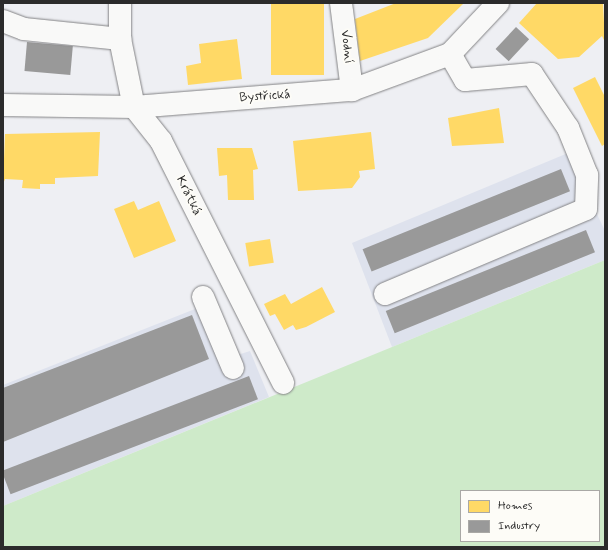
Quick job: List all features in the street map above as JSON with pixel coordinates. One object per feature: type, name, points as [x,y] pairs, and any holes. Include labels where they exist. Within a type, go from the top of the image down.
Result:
[{"type":"street","name":"Krátká","points":[[120,3],[120,39],[134,107],[161,141],[283,383]]},
{"type":"street","name":"Vodní","points":[[341,3],[352,90]]},
{"type":"street","name":"Bystřická","points":[[3,105],[134,107],[352,90],[450,54],[498,3]]},
{"type":"street","points":[[3,20],[24,29],[120,39]]},
{"type":"street","points":[[385,294],[586,208],[586,175],[570,135],[532,74],[465,80],[450,54]]},
{"type":"street","points":[[203,297],[233,368]]},
{"type":"shaded area","points":[[568,153],[605,231],[605,260],[392,347],[352,243]]},
{"type":"shaded area","points":[[200,307],[222,360],[250,351],[269,397],[3,506],[3,385]]},
{"type":"green space","points":[[605,260],[605,547],[3,547],[3,506]]},
{"type":"building: Homes","points":[[271,3],[324,3],[324,75],[271,75]]},
{"type":"building: Homes","points":[[396,3],[464,3],[428,38],[360,61],[355,19]]},
{"type":"building: Homes","points":[[537,3],[603,3],[605,42],[602,36],[579,57],[558,59],[519,23]]},
{"type":"building: Homes","points":[[237,39],[242,79],[188,85],[186,66],[201,63],[199,44]]},
{"type":"building: Homes","points":[[595,77],[605,97],[605,144],[602,146],[573,88]]},
{"type":"building: Homes","points":[[499,108],[504,143],[452,146],[448,118]]},
{"type":"building: Homes","points":[[100,132],[98,176],[55,178],[55,184],[40,184],[40,189],[22,188],[23,180],[5,179],[3,184],[5,134]]},
{"type":"building: Homes","points":[[371,132],[375,169],[359,171],[360,177],[352,188],[298,191],[293,141]]},
{"type":"building: Homes","points":[[217,148],[252,148],[258,169],[253,170],[254,200],[228,200],[227,175],[219,176]]},
{"type":"building: Homes","points":[[134,201],[138,210],[159,201],[176,241],[134,258],[114,209]]},
{"type":"building: Homes","points":[[270,239],[274,263],[249,267],[245,243]]},
{"type":"building: Homes","points":[[322,287],[335,312],[306,327],[296,330],[293,325],[284,330],[275,314],[270,316],[264,304],[285,294],[291,304]]},
{"type":"building: Industry","points":[[516,27],[529,39],[509,61],[496,49]]},
{"type":"building: Industry","points":[[27,42],[73,46],[70,75],[24,71]]},
{"type":"building: Industry","points":[[561,169],[570,191],[372,271],[363,249]]},
{"type":"building: Industry","points":[[586,230],[595,252],[395,333],[386,311]]},
{"type":"building: Industry","points":[[192,315],[209,359],[3,442],[3,388]]},
{"type":"building: Industry","points":[[249,376],[258,399],[11,494],[3,475],[3,470]]}]
